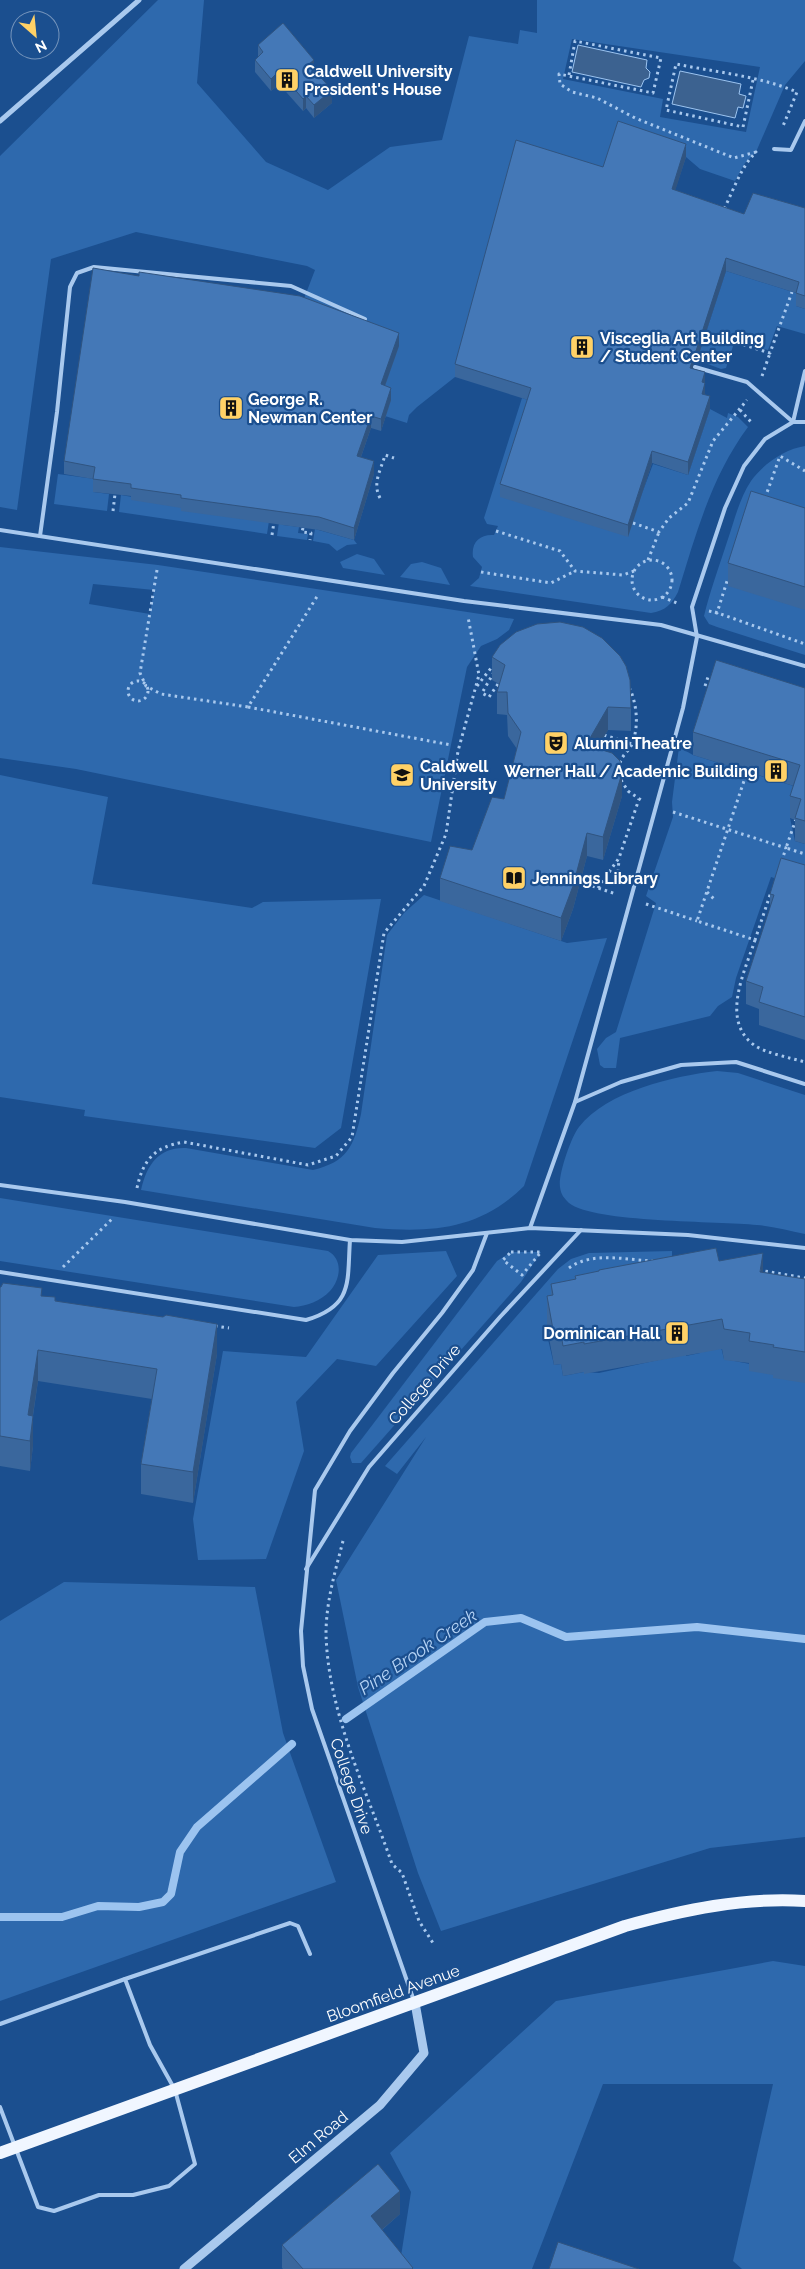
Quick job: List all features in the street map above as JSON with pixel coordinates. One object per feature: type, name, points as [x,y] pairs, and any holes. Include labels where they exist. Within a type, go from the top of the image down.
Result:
[{"type":"main road","name":"Bloomfield Avenue","points":[[0,2153],[625,1926],[666,1914],[709,1906],[752,1902],[805,1901]]},
{"type":"street","points":[[0,121],[139,0]]},
{"type":"street","name":"Elm Road","points":[[184,2269],[380,2105],[424,2053],[414,2003]]},
{"type":"lane","points":[[774,149],[791,150],[805,121]]},
{"type":"lane","points":[[40,536],[57,412],[70,287],[77,273],[94,267],[291,286],[365,318]]},
{"type":"lane","points":[[695,367],[747,382],[793,422]]},
{"type":"lane","points":[[793,422],[805,371]]},
{"type":"lane","points":[[530,1228],[575,1102],[683,708],[697,637],[692,607],[731,491],[744,466],[765,439],[793,422],[805,422]]},
{"type":"lane","points":[[0,530],[464,601],[661,625],[697,637],[805,666]]},
{"type":"lane","points":[[575,1102],[621,1082],[681,1065],[736,1062],[805,1084]]},
{"type":"lane","points":[[0,1184],[125,1202],[350,1240],[402,1242],[530,1228],[688,1235],[805,1248]]},
{"type":"lane","name":"College Drive","points":[[306,1570],[369,1467],[500,1317],[581,1230]]},
{"type":"lane","name":"College Drive","points":[[414,2003],[312,1709],[304,1666],[301,1631],[306,1570],[315,1490],[350,1431],[473,1270],[487,1233]]},
{"type":"lane","points":[[0,1272],[306,1320],[322,1316],[334,1307],[346,1293],[350,1240]]},
{"type":"lane","points":[[0,2024],[290,1923],[298,1926],[310,1954]]},
{"type":"lane","points":[[0,2107],[38,2207],[54,2211],[99,2195],[133,2195],[169,2186],[195,2164],[175,2090],[150,2044],[125,1979]]},
{"type":"path","points":[[568,75],[575,41],[661,58],[653,93],[560,74],[560,84],[572,92],[597,98],[636,118],[734,158],[774,149],[797,92],[784,87],[753,80],[676,64],[666,110],[743,126],[753,80]]},
{"type":"path","points":[[714,210],[722,212],[738,182],[745,163],[756,152]]},
{"type":"path","points":[[757,390],[792,292]]},
{"type":"path","points":[[706,333],[770,353]]},
{"type":"path","points":[[648,560],[659,532],[669,518],[688,503],[712,440],[752,394]]},
{"type":"path","points":[[740,410],[752,423]]},
{"type":"path","points":[[380,498],[376,491],[376,484],[385,455],[394,458]]},
{"type":"path","points":[[765,499],[780,456],[805,471]]},
{"type":"path","points":[[113,511],[115,494]]},
{"type":"path","points":[[272,535],[274,522]]},
{"type":"path","points":[[633,523],[659,532]]},
{"type":"path","points":[[303,528],[302,532],[311,533],[310,540]]},
{"type":"path","points":[[496,531],[560,551],[575,571]]},
{"type":"path","points":[[160,555],[140,673],[146,686],[148,692],[144,699],[135,700],[129,697],[128,687],[138,681],[146,686],[161,694],[248,707],[451,745]]},
{"type":"path","points":[[481,572],[551,583],[575,571],[623,575],[634,571],[642,562],[648,560],[662,562],[670,572],[671,586],[662,597]]},
{"type":"path","points":[[634,571],[632,585],[638,595],[650,600],[662,597],[678,603]]},
{"type":"path","points":[[715,612],[717,613],[728,578]]},
{"type":"path","points":[[248,707],[321,590]]},
{"type":"path","points":[[709,611],[805,644]]},
{"type":"path","points":[[136,1189],[143,1166],[155,1153],[170,1145],[184,1142],[308,1165],[336,1156],[352,1137],[384,933],[424,886],[446,834],[458,751],[479,674],[467,612]]},
{"type":"path","points":[[475,688],[499,658]]},
{"type":"path","points":[[498,684],[488,696],[482,693],[492,674],[499,667]]},
{"type":"path","points":[[702,696],[708,677]]},
{"type":"path","points":[[620,771],[621,758],[632,744],[637,717],[628,686]]},
{"type":"path","points":[[604,735],[632,744]]},
{"type":"path","points":[[697,921],[750,762]]},
{"type":"path","points":[[612,763],[620,763]]},
{"type":"path","points":[[620,778],[628,791],[648,803]]},
{"type":"path","points":[[617,884],[619,858],[639,799]]},
{"type":"path","points":[[673,812],[805,854]]},
{"type":"path","points":[[780,865],[799,813]]},
{"type":"path","points":[[598,888],[619,858]]},
{"type":"path","points":[[580,882],[610,893]]},
{"type":"path","points":[[774,883],[737,995],[737,1018],[743,1035],[755,1046],[805,1062]]},
{"type":"path","points":[[707,892],[716,902]]},
{"type":"path","points":[[646,904],[755,940]]},
{"type":"path","points":[[765,910],[771,912]]},
{"type":"path","points":[[60,1271],[114,1216]]},
{"type":"path","points":[[511,1252],[541,1252],[535,1260],[522,1275],[503,1260],[511,1252]]},
{"type":"path","points":[[561,1274],[576,1263],[590,1258],[655,1261]]},
{"type":"path","points":[[756,1269],[805,1278]]},
{"type":"path","points":[[797,1284],[798,1276]]},
{"type":"path","points":[[213,1325],[229,1328]]},
{"type":"path","points":[[346,1533],[330,1586],[326,1634],[334,1694],[347,1740],[392,1864],[402,1873],[419,1921],[433,1943]]},
{"type":"shaded area","points":[[158,0],[204,0],[197,83],[266,162],[328,190],[390,147],[442,140],[469,36],[518,44],[520,30],[537,33],[537,0],[805,0],[805,61],[785,85],[756,152],[745,163],[735,181],[700,169],[686,157],[603,180],[516,152],[455,377],[417,407],[409,415],[407,423],[385,416],[300,309],[315,270],[307,266],[136,232],[51,259],[17,510],[0,507],[0,156]],"holes":[[[572,39],[760,67],[746,132],[660,117],[663,99],[563,79]]]},
{"type":"shaded area","points":[[578,45],[647,60],[646,68],[650,72],[649,78],[644,80],[641,87],[572,72]]},
{"type":"shaded area","points":[[680,71],[741,84],[739,94],[746,96],[743,108],[738,107],[735,118],[672,104]]},
{"type":"shaded area","points":[[726,271],[799,294],[796,306],[805,309],[805,334],[777,326],[768,350],[735,340],[726,368],[721,369],[697,360]]},
{"type":"shaded area","points":[[522,398],[531,401],[626,536],[653,464],[688,475],[710,409],[727,418],[728,413],[738,417],[748,427],[735,446],[714,486],[698,527],[678,592],[671,603],[664,609],[651,613],[470,586],[479,578],[482,567],[473,557],[473,547],[481,538],[494,535],[498,526],[487,524],[484,518]]},
{"type":"shaded area","points":[[805,446],[805,655],[709,624],[704,616],[737,511],[751,481],[775,458],[790,450]]},
{"type":"shaded area","points":[[58,474],[95,479],[93,492],[109,494],[107,511],[54,504]]},
{"type":"shaded area","points":[[121,495],[269,521],[267,534],[119,512]]},
{"type":"shaded area","points":[[279,522],[283,525],[299,527],[298,533],[308,534],[307,540],[277,536]]},
{"type":"shaded area","points":[[315,529],[354,540],[357,544],[347,545],[337,551],[329,544],[313,541]]},
{"type":"shaded area","points":[[0,547],[158,565],[514,619],[509,630],[497,639],[481,646],[467,667],[431,842],[76,769],[0,758]],"holes":[[[93,584],[154,590],[150,614],[89,604]]]},
{"type":"shaded area","points":[[357,554],[374,559],[385,575],[343,568],[340,562]]},
{"type":"shaded area","points":[[422,562],[441,568],[450,585],[400,577],[411,564]]},
{"type":"shaded area","points":[[679,747],[693,755],[800,788],[790,818],[795,841],[805,844],[805,888],[771,877],[736,978],[732,997],[718,1006],[710,1016],[620,1038],[616,1068],[604,1068],[600,1065],[597,1049],[606,1038],[616,1032],[656,903],[646,896],[673,817],[672,802]]},
{"type":"shaded area","points":[[0,775],[108,797],[92,884],[252,908],[263,902],[381,899],[341,1128],[315,1148],[84,1116],[85,1110],[0,1097]]},
{"type":"shaded area","points":[[424,895],[567,943],[607,938],[524,1186],[508,1200],[473,1220],[455,1225],[417,1230],[375,1228],[141,1190],[147,1172],[156,1159],[168,1150],[177,1148],[313,1170],[334,1162],[347,1151],[352,1144],[361,1114],[387,935],[404,913]]},
{"type":"shaded area","points":[[717,1071],[738,1073],[805,1095],[805,1234],[775,1227],[629,1218],[582,1210],[564,1198],[560,1190],[560,1181],[566,1156],[576,1132],[591,1114],[606,1104],[642,1087],[662,1081]]},
{"type":"shaded area","points":[[0,1198],[328,1251],[336,1259],[339,1270],[338,1275],[334,1286],[322,1298],[294,1307],[0,1261]]},
{"type":"shaded area","points":[[446,1251],[457,1276],[376,1366],[337,1359],[296,1402],[304,1451],[266,1559],[198,1560],[193,1519],[223,1351],[306,1357],[378,1255]]},
{"type":"shaded area","points":[[672,1251],[672,1261],[548,1339],[554,1365],[561,1364],[563,1376],[584,1372],[599,1373],[686,1354],[686,1356],[721,1347],[724,1359],[750,1364],[774,1375],[805,1380],[805,1837],[710,1848],[441,1931],[418,1873],[358,1687],[336,1580],[426,1437],[397,1474],[385,1466],[558,1269],[571,1259],[589,1253]]},
{"type":"shaded area","points":[[511,1252],[541,1252],[521,1282],[361,1463],[352,1463],[351,1453],[497,1261]]},
{"type":"shaded area","points":[[64,1582],[255,1587],[283,1733],[336,1882],[0,2001],[0,1621]]},
{"type":"shaded area","points":[[773,1961],[805,1966],[805,2269],[742,2269],[733,2261],[773,2084],[603,2084],[532,2269],[399,2269],[411,2192],[390,2153],[556,2001]]},
{"type":"building","name":"Caldwell University President's House","points":[[283,23],[314,60],[309,64],[332,90],[314,105],[306,96],[303,99],[279,71],[271,79],[255,60],[263,52],[258,45]]},
{"type":"building","name":"Visceglia Art Building / Student Center","points":[[618,121],[686,144],[672,189],[744,214],[753,193],[805,208],[805,296],[796,293],[799,282],[726,258],[696,351],[691,354],[693,358],[690,368],[705,372],[702,382],[705,383],[702,394],[710,396],[688,462],[652,451],[628,525],[500,484],[531,388],[455,364],[516,140],[603,167]]},
{"type":"building","name":"George R. Newman Center","points":[[93,268],[139,276],[139,272],[300,296],[399,333],[381,384],[391,388],[381,419],[371,416],[357,456],[374,461],[354,528],[319,517],[181,498],[181,495],[131,488],[131,484],[93,479],[95,467],[64,461]]},
{"type":"building","points":[[751,491],[805,508],[805,587],[728,563]]},
{"type":"building","points":[[560,622],[583,627],[602,638],[620,656],[626,666],[630,680],[631,708],[608,707],[586,745],[612,753],[620,761],[622,773],[603,837],[587,833],[573,886],[561,918],[440,878],[450,846],[472,850],[492,797],[504,799],[521,732],[508,713],[507,692],[497,692],[505,665],[492,657],[500,645],[516,632],[537,624]]},
{"type":"building","name":"Werner Hall / Academic Building","points":[[716,660],[805,688],[805,821],[795,818],[801,799],[790,796],[800,765],[693,732]]},
{"type":"building","points":[[781,858],[805,865],[805,1017],[759,1002],[763,987],[746,981],[774,895],[770,894]]},
{"type":"building","points":[[716,1248],[719,1261],[763,1253],[760,1272],[805,1279],[805,1352],[749,1341],[750,1333],[724,1329],[722,1319],[584,1344],[584,1342],[563,1346],[561,1334],[554,1335],[547,1296],[553,1295],[551,1284],[576,1279],[575,1276],[599,1270]]},
{"type":"building","points":[[3,1283],[42,1288],[41,1296],[55,1297],[55,1301],[163,1317],[166,1315],[217,1324],[193,1472],[141,1464],[157,1369],[38,1350],[28,1415],[33,1416],[30,1441],[0,1436],[0,1287]]},
{"type":"building","points":[[378,2164],[400,2191],[371,2216],[413,2268],[303,2269],[282,2245]]},
{"type":"building","points":[[558,2242],[639,2269],[549,2269]]},
{"type":"waterway","name":"Pine Brook Creek","points":[[346,1719],[485,1622],[521,1618],[566,1637],[697,1627],[805,1639]]},
{"type":"waterway","name":"Pine Brook Creek","points":[[0,1917],[62,1917],[98,1906],[139,1907],[163,1902],[171,1894],[180,1852],[197,1827],[292,1744]]},
{"type":"place","name":"Caldwell University President's House","points":[[287,80]]},
{"type":"place","name":"Visceglia Art Building / Student Center","points":[[582,347]]},
{"type":"place","name":"George R. Newman Center","points":[[231,408]]},
{"type":"place","name":"Alumni Theatre","points":[[556,743]]},
{"type":"place","name":"Werner Hall / Academic Building","points":[[776,771]]},
{"type":"place","name":"Caldwell University","points":[[402,775]]},
{"type":"place","name":"Jennings Library","points":[[514,878]]},
{"type":"place","name":"Dominican Hall","points":[[677,1333]]}]
